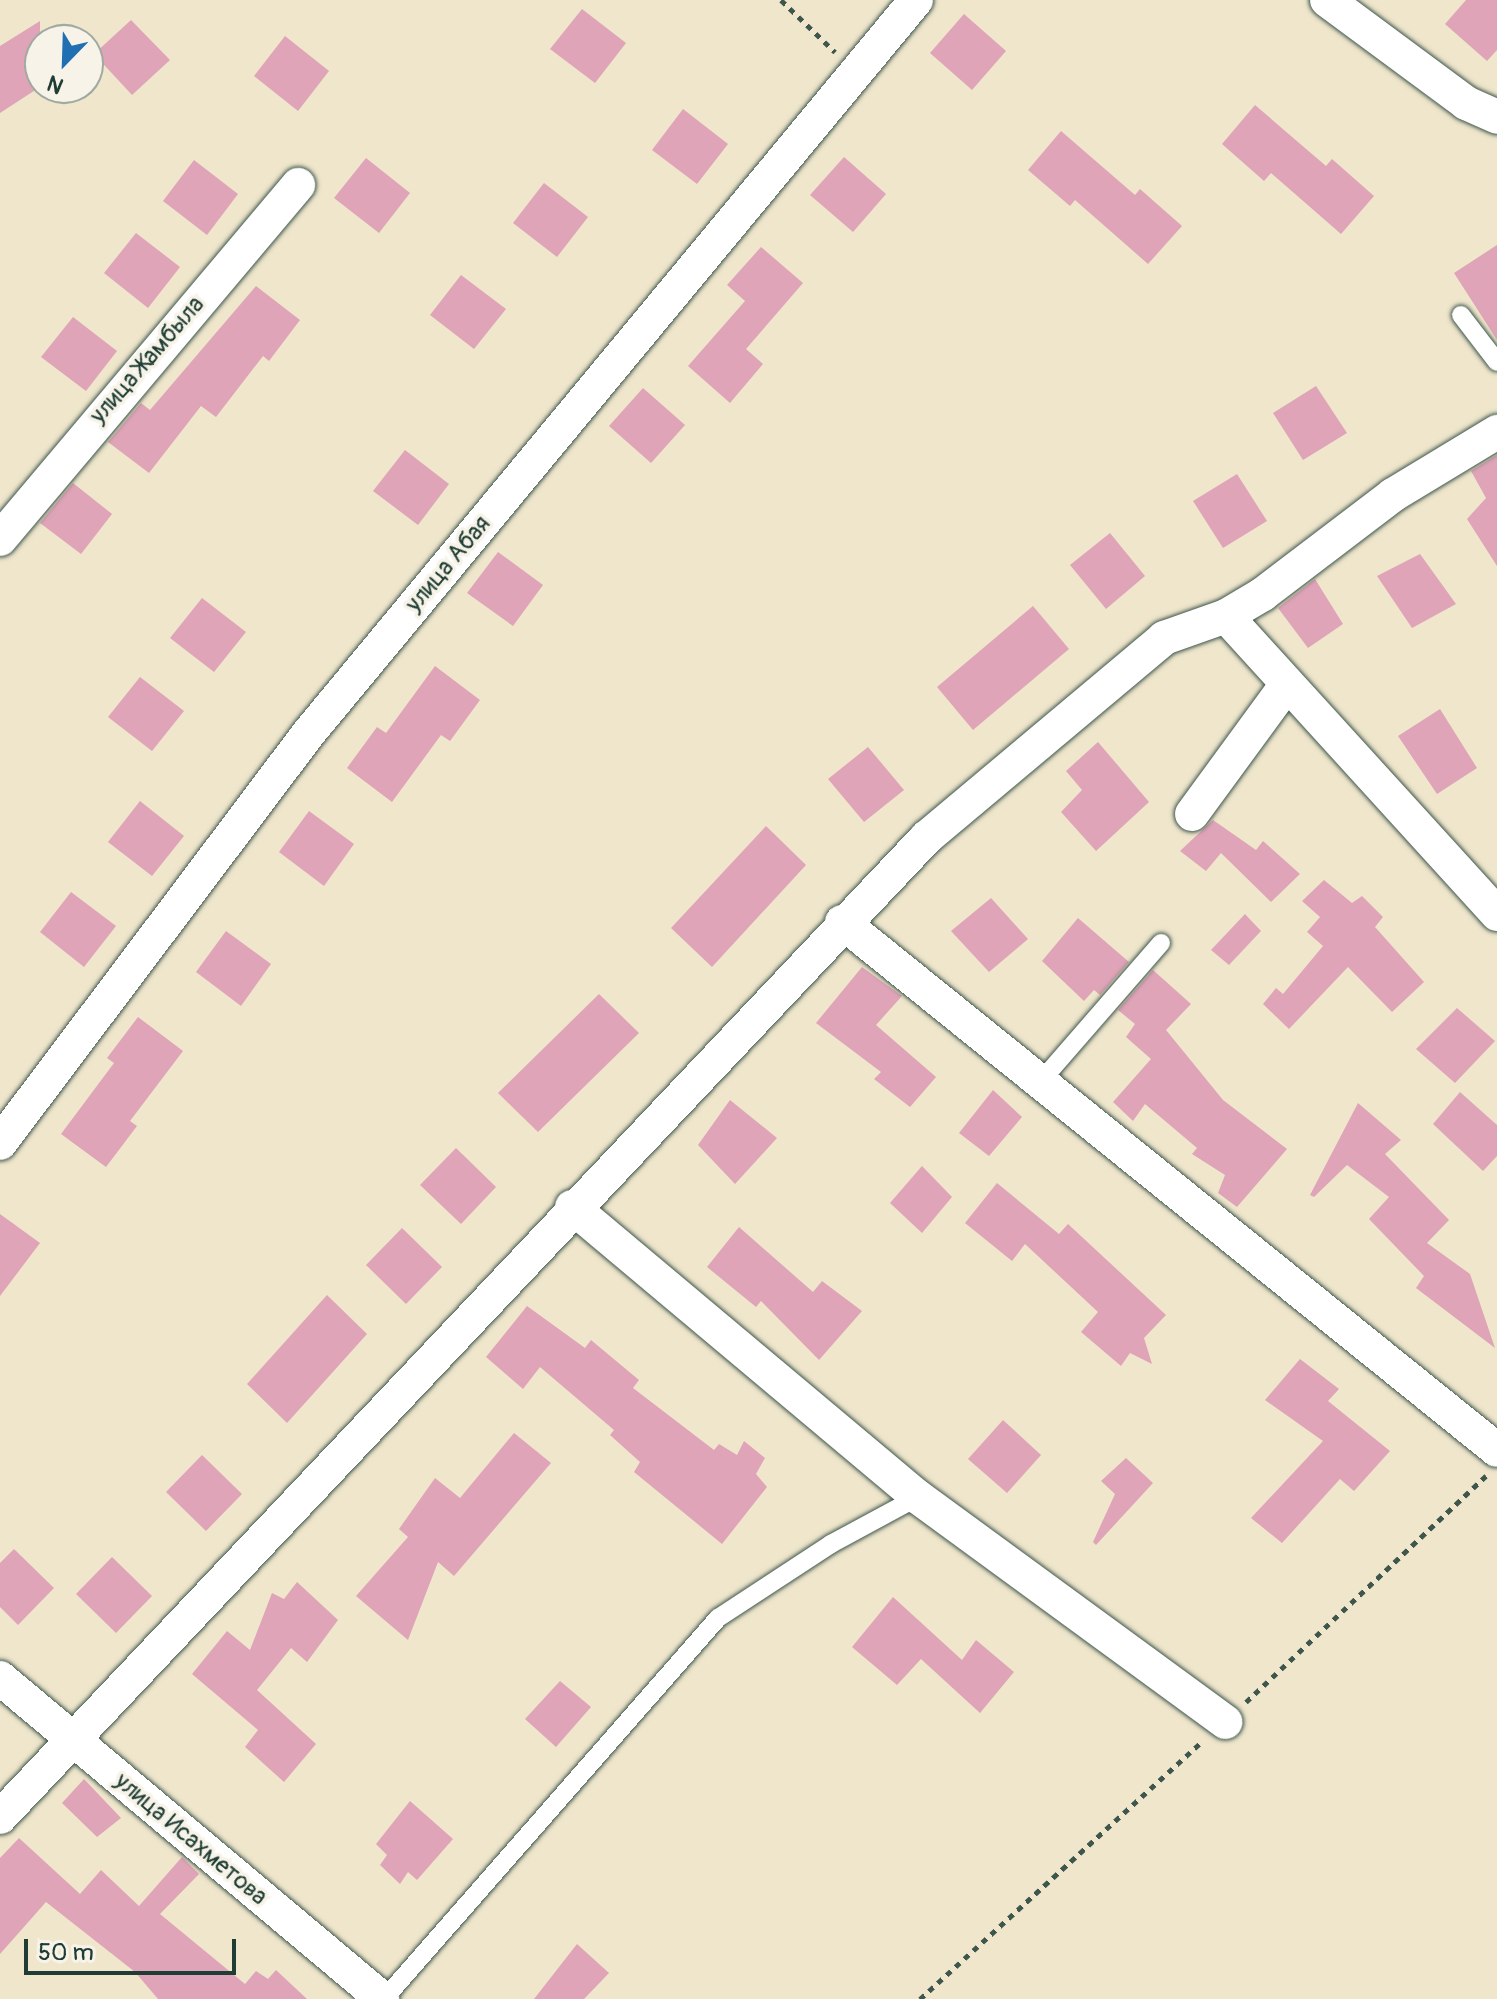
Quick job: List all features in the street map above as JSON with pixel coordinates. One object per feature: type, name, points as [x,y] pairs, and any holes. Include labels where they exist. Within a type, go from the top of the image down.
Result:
[{"type":"street","name":"улица Абая","points":[[0,1143],[308,734],[916,0]]},
{"type":"street","points":[[1327,0],[1466,103],[1497,117]]},
{"type":"street","name":"улица Жамбыла","points":[[0,539],[298,185]]},
{"type":"street","points":[[0,1817],[572,1207],[842,922],[926,838],[1164,638],[1226,616],[1263,594],[1393,495],[1497,432]]},
{"type":"street","points":[[1226,616],[1287,684],[1485,880],[1497,914]]},
{"type":"street","points":[[1192,814],[1287,684]]},
{"type":"street","points":[[842,922],[1497,1450]]},
{"type":"street","points":[[572,1207],[918,1497],[1225,1722]]},
{"type":"street","name":"улица Исахметова","points":[[0,1678],[383,1999]]},
{"type":"lane","points":[[1461,315],[1497,362]]},
{"type":"lane","points":[[1041,1081],[1161,943]]},
{"type":"lane","points":[[383,1999],[718,1618],[831,1544],[918,1497]]},
{"type":"path","points":[[781,0],[856,72]]},
{"type":"building","points":[[1466,0],[1497,0],[1497,50],[1487,61],[1445,24]]},
{"type":"building","points":[[582,9],[626,43],[595,83],[550,49]]},
{"type":"building","points":[[964,14],[1006,51],[972,90],[930,53]]},
{"type":"building","points":[[131,20],[170,60],[132,95],[104,65],[104,45]]},
{"type":"building","points":[[24,31],[24,97],[0,113],[0,46]]},
{"type":"building","points":[[285,36],[329,71],[298,111],[254,76]]},
{"type":"building","points":[[1255,105],[1326,166],[1332,159],[1374,196],[1341,234],[1271,173],[1264,181],[1222,144]]},
{"type":"building","points":[[683,109],[728,144],[697,184],[652,150]]},
{"type":"building","points":[[1061,131],[1135,195],[1140,189],[1182,226],[1148,264],[1075,200],[1070,206],[1028,170]]},
{"type":"building","points":[[844,157],[886,194],[853,232],[810,195]]},
{"type":"building","points":[[366,158],[410,193],[379,233],[334,198]]},
{"type":"building","points":[[194,160],[238,194],[207,235],[163,201]]},
{"type":"building","points":[[544,183],[588,217],[557,257],[513,223]]},
{"type":"building","points":[[136,233],[180,267],[148,308],[104,273]]},
{"type":"building","points":[[1497,245],[1497,340],[1454,273]]},
{"type":"building","points":[[761,247],[803,283],[746,349],[763,364],[730,403],[688,366],[745,301],[727,285]]},
{"type":"building","points":[[461,275],[506,309],[474,349],[430,315]]},
{"type":"building","points":[[256,286],[300,320],[269,361],[263,356],[216,417],[201,406],[149,473],[108,442],[141,403],[150,410]]},
{"type":"building","points":[[73,317],[117,351],[86,391],[41,357]]},
{"type":"building","points":[[1316,386],[1347,433],[1303,460],[1273,413]]},
{"type":"building","points":[[643,388],[685,425],[651,463],[609,426]]},
{"type":"building","points":[[405,450],[449,484],[418,525],[373,491]]},
{"type":"building","points":[[1497,455],[1497,566],[1467,519],[1486,498],[1471,471]]},
{"type":"building","points":[[1237,474],[1267,521],[1223,548],[1193,501]]},
{"type":"building","points":[[73,483],[112,514],[81,554],[40,523]]},
{"type":"building","points":[[1110,533],[1145,576],[1106,609],[1070,565]]},
{"type":"building","points":[[498,552],[543,585],[513,626],[467,593]]},
{"type":"building","points":[[1420,554],[1456,604],[1412,628],[1377,576]]},
{"type":"building","points":[[1315,579],[1343,624],[1308,648],[1278,608]]},
{"type":"building","points":[[202,598],[246,632],[214,672],[170,638]]},
{"type":"building","points":[[1033,606],[1069,649],[973,730],[937,687]]},
{"type":"building","points":[[435,666],[480,700],[450,741],[441,735],[392,802],[347,768],[377,727],[386,733]]},
{"type":"building","points":[[140,677],[184,711],[152,751],[108,717]]},
{"type":"building","points":[[1440,709],[1477,768],[1437,794],[1398,736]]},
{"type":"building","points":[[1098,742],[1149,802],[1096,851],[1061,812],[1082,790],[1066,771]]},
{"type":"building","points":[[868,747],[904,790],[864,822],[828,779]]},
{"type":"building","points":[[140,801],[184,836],[152,876],[108,842]]},
{"type":"building","points":[[309,811],[354,844],[324,886],[279,852]]},
{"type":"building","points":[[1213,820],[1256,850],[1263,841],[1300,874],[1271,902],[1221,853],[1206,871],[1180,851]]},
{"type":"building","points":[[766,826],[806,865],[712,967],[671,928]]},
{"type":"building","points":[[1324,880],[1352,903],[1362,896],[1383,917],[1375,927],[1424,982],[1392,1012],[1348,967],[1289,1029],[1263,1004],[1276,988],[1283,994],[1323,946],[1307,932],[1320,917],[1302,901]]},
{"type":"building","points":[[71,892],[116,926],[84,967],[40,932]]},
{"type":"building","points":[[991,898],[1028,939],[989,972],[951,931]]},
{"type":"building","points":[[1245,914],[1261,931],[1229,965],[1211,950]]},
{"type":"building","points":[[1078,918],[1129,962],[1100,995],[1094,990],[1084,1001],[1042,961]]},
{"type":"building","points":[[226,931],[271,964],[241,1006],[196,972]]},
{"type":"building","points":[[862,967],[902,996],[876,1025],[936,1077],[910,1107],[874,1079],[881,1072],[816,1023]]},
{"type":"building","points":[[1153,970],[1191,1004],[1166,1030],[1223,1100],[1287,1149],[1237,1207],[1218,1193],[1225,1175],[1192,1154],[1197,1148],[1145,1104],[1133,1121],[1113,1102],[1151,1059],[1126,1037],[1135,1024],[1118,1010]]},
{"type":"building","points":[[599,994],[639,1033],[538,1132],[498,1093]]},
{"type":"building","points":[[1457,1008],[1495,1041],[1455,1083],[1416,1049]]},
{"type":"building","points":[[138,1017],[183,1051],[130,1121],[137,1126],[106,1167],[61,1134],[114,1063],[107,1058]]},
{"type":"building","points":[[993,1090],[1022,1117],[989,1156],[959,1133]]},
{"type":"building","points":[[1460,1092],[1497,1125],[1497,1156],[1483,1171],[1433,1124]]},
{"type":"building","points":[[730,1100],[777,1138],[735,1184],[698,1145]]},
{"type":"building","points":[[1358,1103],[1401,1140],[1385,1154],[1449,1220],[1427,1243],[1470,1274],[1495,1348],[1416,1288],[1424,1276],[1369,1219],[1389,1197],[1347,1165],[1314,1197],[1310,1195]]},
{"type":"building","points":[[456,1148],[496,1187],[461,1224],[420,1185]]},
{"type":"building","points":[[922,1166],[952,1197],[922,1233],[890,1203]]},
{"type":"building","points":[[997,1183],[1059,1234],[1068,1224],[1166,1315],[1144,1338],[1152,1364],[1130,1353],[1121,1366],[1081,1332],[1098,1312],[1025,1244],[1012,1261],[965,1223]]},
{"type":"building","points":[[0,1214],[40,1243],[0,1296]]},
{"type":"building","points":[[739,1227],[813,1292],[822,1281],[862,1311],[819,1360],[761,1301],[756,1307],[707,1267]]},
{"type":"building","points":[[402,1228],[442,1267],[406,1304],[366,1265]]},
{"type":"building","points":[[327,1295],[367,1334],[287,1423],[247,1384]]},
{"type":"building","points":[[527,1306],[585,1348],[591,1340],[639,1380],[633,1388],[714,1450],[719,1444],[737,1455],[744,1441],[765,1458],[756,1474],[767,1487],[722,1544],[634,1472],[640,1462],[610,1435],[614,1430],[540,1367],[523,1389],[486,1357]]},
{"type":"building","points":[[1300,1359],[1339,1389],[1328,1401],[1390,1451],[1354,1491],[1340,1479],[1282,1543],[1251,1518],[1323,1441],[1265,1400]]},
{"type":"building","points":[[1003,1420],[1041,1455],[1007,1493],[968,1459]]},
{"type":"building","points":[[514,1433],[551,1463],[454,1576],[438,1562],[408,1640],[356,1596],[408,1537],[399,1529],[435,1478],[460,1498]]},
{"type":"building","points":[[202,1455],[242,1494],[206,1531],[166,1492]]},
{"type":"building","points":[[1126,1458],[1153,1483],[1096,1545],[1093,1542],[1115,1494],[1101,1481]]},
{"type":"building","points":[[14,1549],[54,1588],[18,1625],[0,1607],[0,1563]]},
{"type":"building","points":[[112,1557],[152,1596],[116,1633],[76,1594]]},
{"type":"building","points":[[297,1582],[338,1620],[307,1662],[291,1648],[257,1690],[316,1744],[284,1782],[245,1747],[258,1730],[192,1674],[227,1631],[250,1650],[272,1593],[284,1599]]},
{"type":"building","points":[[893,1597],[962,1660],[976,1640],[1014,1672],[980,1713],[921,1659],[897,1685],[852,1647]]},
{"type":"building","points":[[560,1681],[591,1707],[556,1747],[525,1719]]},
{"type":"building","points":[[84,1779],[121,1818],[97,1837],[62,1803]]},
{"type":"building","points":[[410,1801],[453,1839],[417,1880],[408,1872],[400,1884],[380,1865],[387,1855],[376,1844]]},
{"type":"building","points":[[19,1838],[80,1894],[101,1870],[139,1906],[182,1857],[199,1874],[160,1914],[245,1984],[256,1971],[268,1979],[276,1970],[307,1999],[158,1999],[135,1972],[46,1902],[0,1954],[0,1858]]},
{"type":"building","points":[[577,1944],[609,1973],[584,1999],[534,1999]]}]
